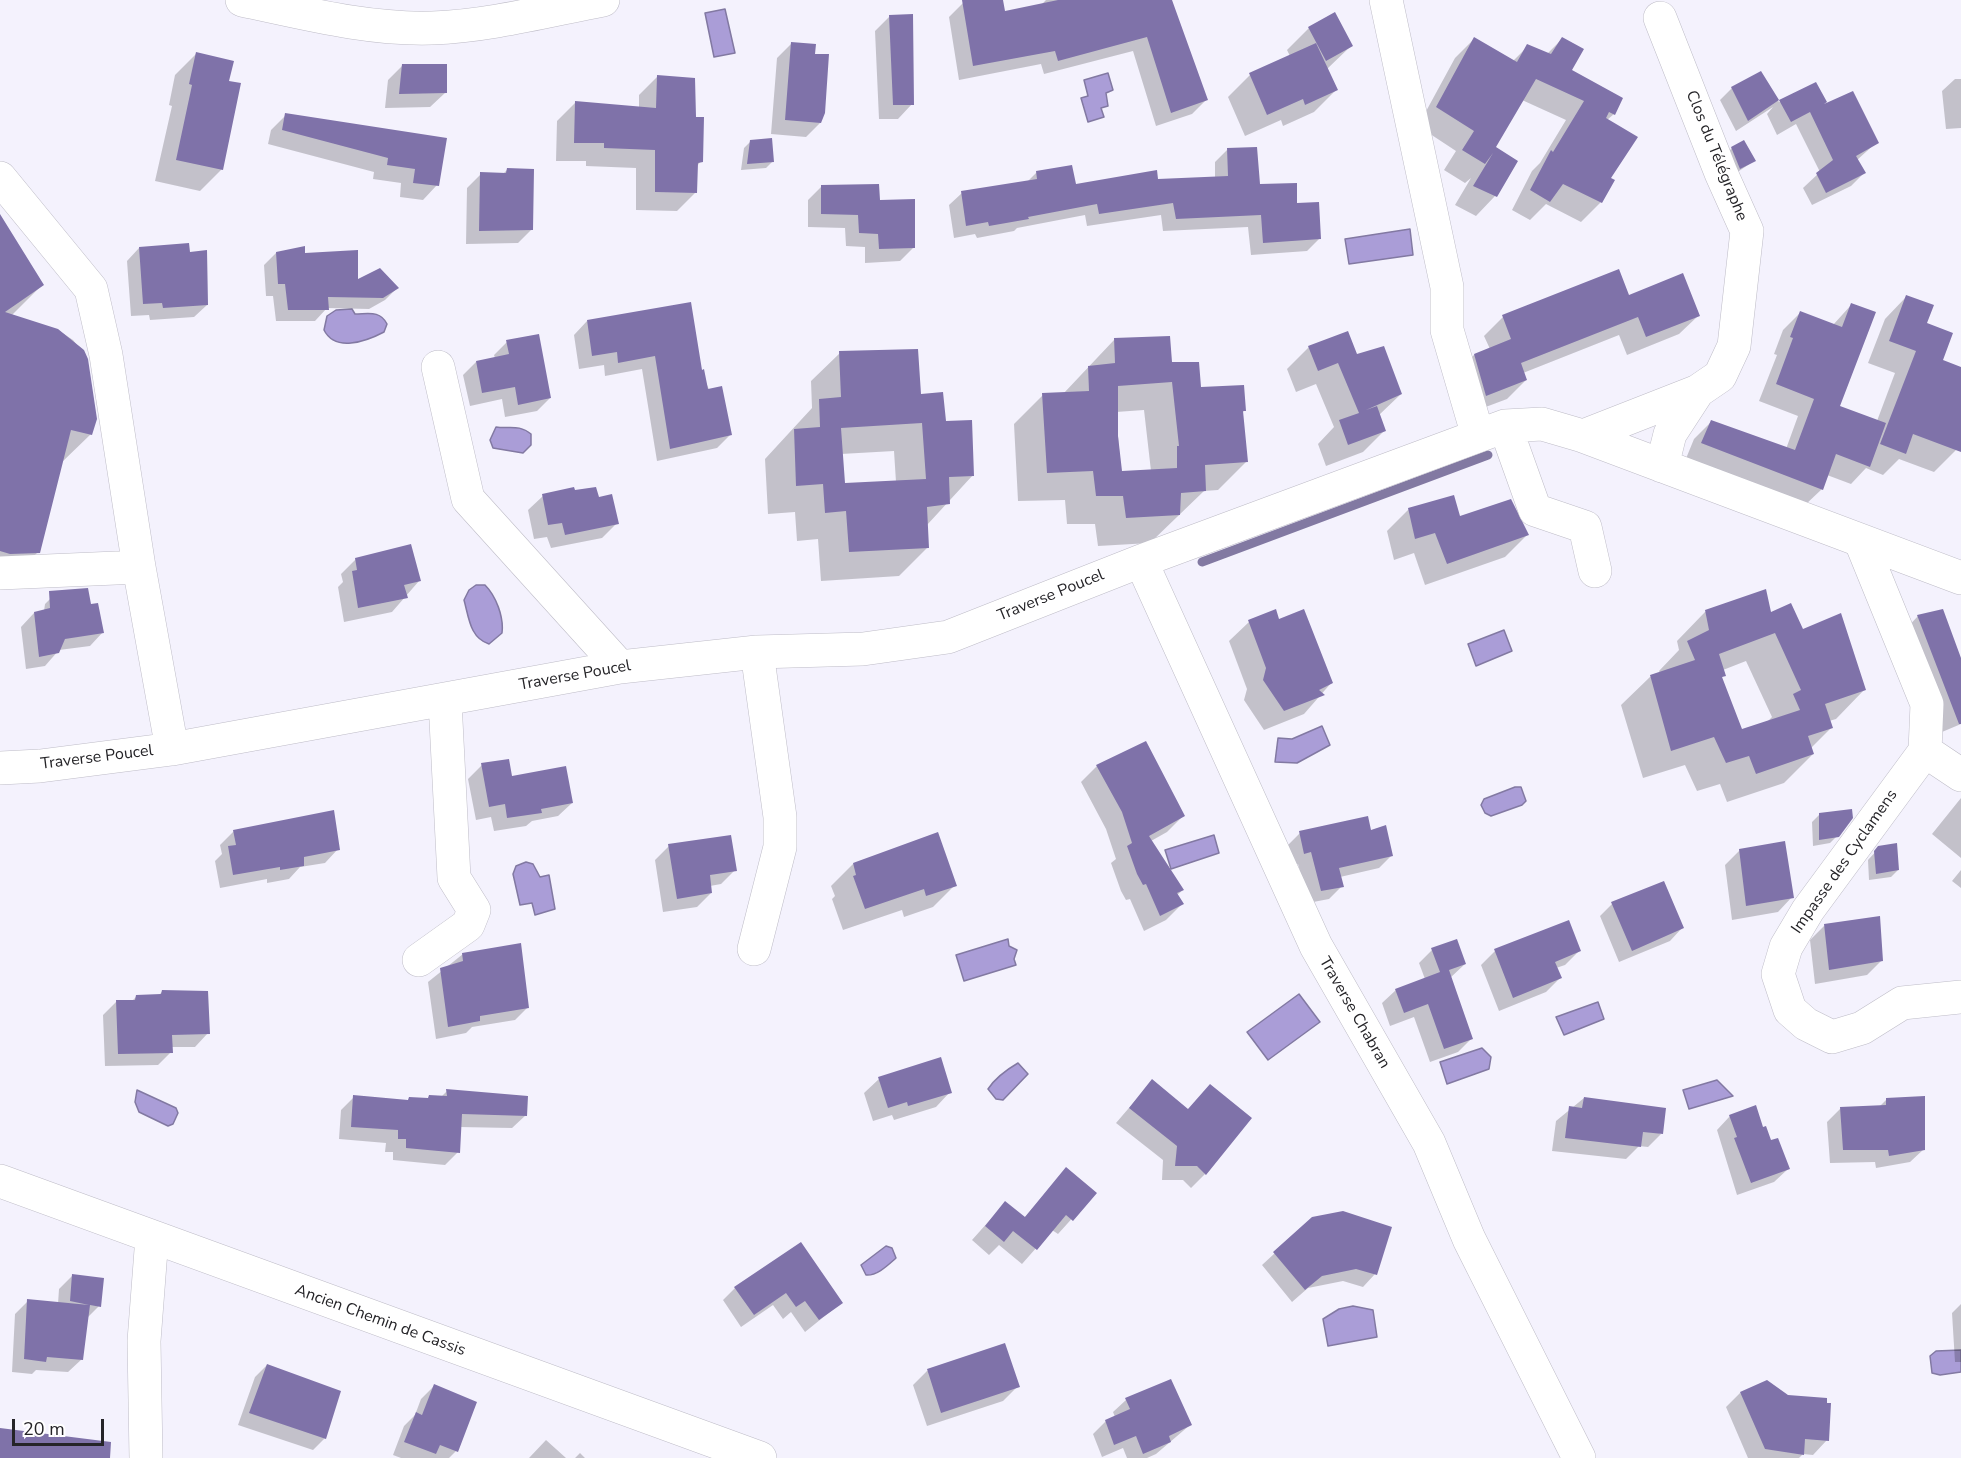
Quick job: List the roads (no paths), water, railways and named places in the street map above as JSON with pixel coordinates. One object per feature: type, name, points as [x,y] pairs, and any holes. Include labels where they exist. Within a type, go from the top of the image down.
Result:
[{"type":"street","points":[[242,0],[347,22],[431,28],[491,21],[603,0]]},
{"type":"street","points":[[1386,0],[1447,287],[1447,330],[1491,431],[1535,510],[1585,527],[1595,571]]},
{"type":"street","name":"Clos du Télégraphe","points":[[1583,436],[1698,391],[1719,376],[1734,345],[1747,231],[1721,173],[1657,6]]},
{"type":"street","points":[[0,178],[91,290],[106,355],[139,567],[172,749]]},
{"type":"street","points":[[438,367],[468,499],[620,667]]},
{"type":"street","name":"Clos du Télégraphe","points":[[1662,466],[1670,434],[1698,391]]},
{"type":"street","name":"Traverse Poucel","points":[[0,768],[40,766],[172,749],[445,701],[620,667],[758,652],[863,649],[948,637],[1141,561],[1491,431],[1542,424],[1583,436],[1961,578]]},
{"type":"street","points":[[1861,542],[1927,704],[1925,751],[1961,775]]},
{"type":"street","name":"Traverse Chabran","points":[[1141,561],[1316,946],[1430,1143],[1469,1239],[1579,1458]]},
{"type":"street","points":[[0,573],[139,567]]},
{"type":"street","points":[[754,949],[780,847],[780,817],[758,652]]},
{"type":"street","points":[[419,960],[468,925],[474,910],[454,878],[445,701]]},
{"type":"street","name":"Impasse des Cyclamens","points":[[1925,751],[1808,910],[1786,947],[1778,974],[1790,1011],[1806,1024],[1832,1037],[1863,1028],[1902,1003],[1961,997]]},
{"type":"street","name":"Ancien Chemin de Cassis","points":[[0,1181],[760,1458]]},
{"type":"street","points":[[146,1458],[144,1341],[152,1237]]},
{"type":"waterway","points":[[1202,562],[1488,455]]}]
